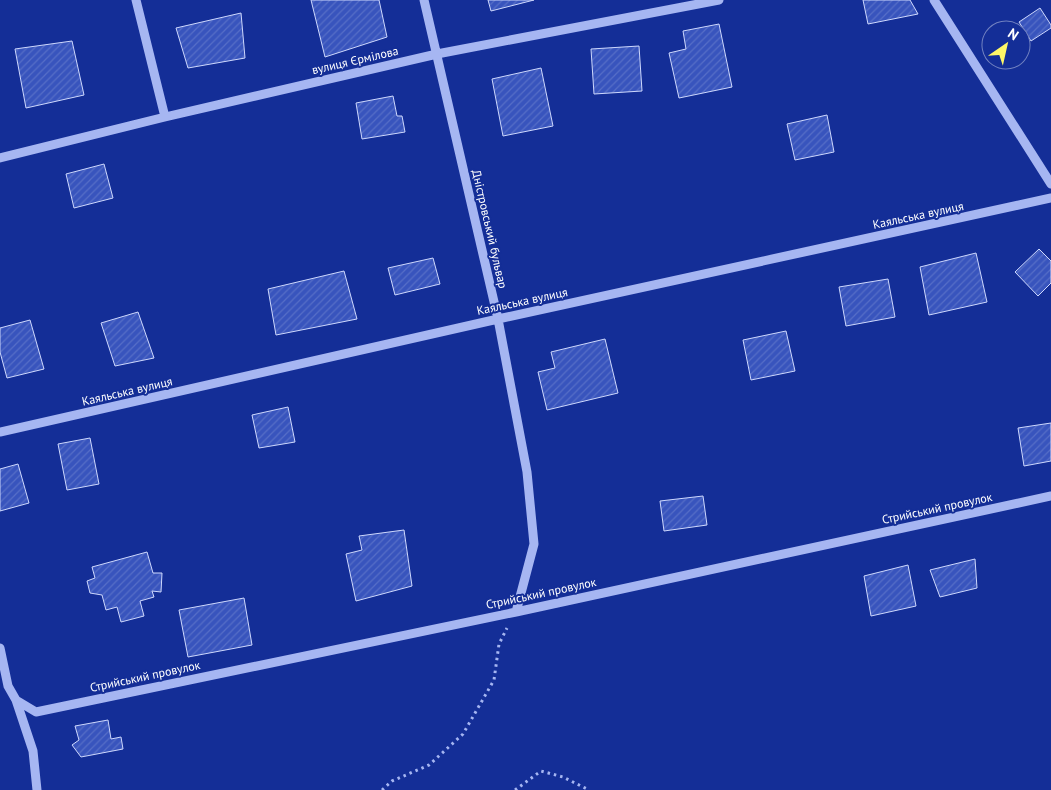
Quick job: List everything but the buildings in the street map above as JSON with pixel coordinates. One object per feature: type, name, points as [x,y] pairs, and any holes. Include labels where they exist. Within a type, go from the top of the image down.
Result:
[{"type":"street","points":[[136,0],[165,117]]},
{"type":"street","name":"Дністровський бульвар","points":[[424,0],[498,319],[527,472],[534,544],[516,612]]},
{"type":"street","name":"вулиця Єрмілова","points":[[0,158],[165,117],[437,54],[718,0]]},
{"type":"street","points":[[934,0],[1051,184]]},
{"type":"street","name":"Каяльська вулиця","points":[[0,432],[498,319],[1051,198]]},
{"type":"street","name":"Стрийський провулок","points":[[16,700],[36,712],[516,612],[1051,496]]},
{"type":"street","points":[[0,648],[8,686],[16,700],[32,751],[37,790]]},
{"type":"path","points":[[382,790],[392,781],[429,765],[463,734],[494,680],[499,644],[516,612]]},
{"type":"path","points":[[515,790],[541,771],[563,777],[589,790]]}]
